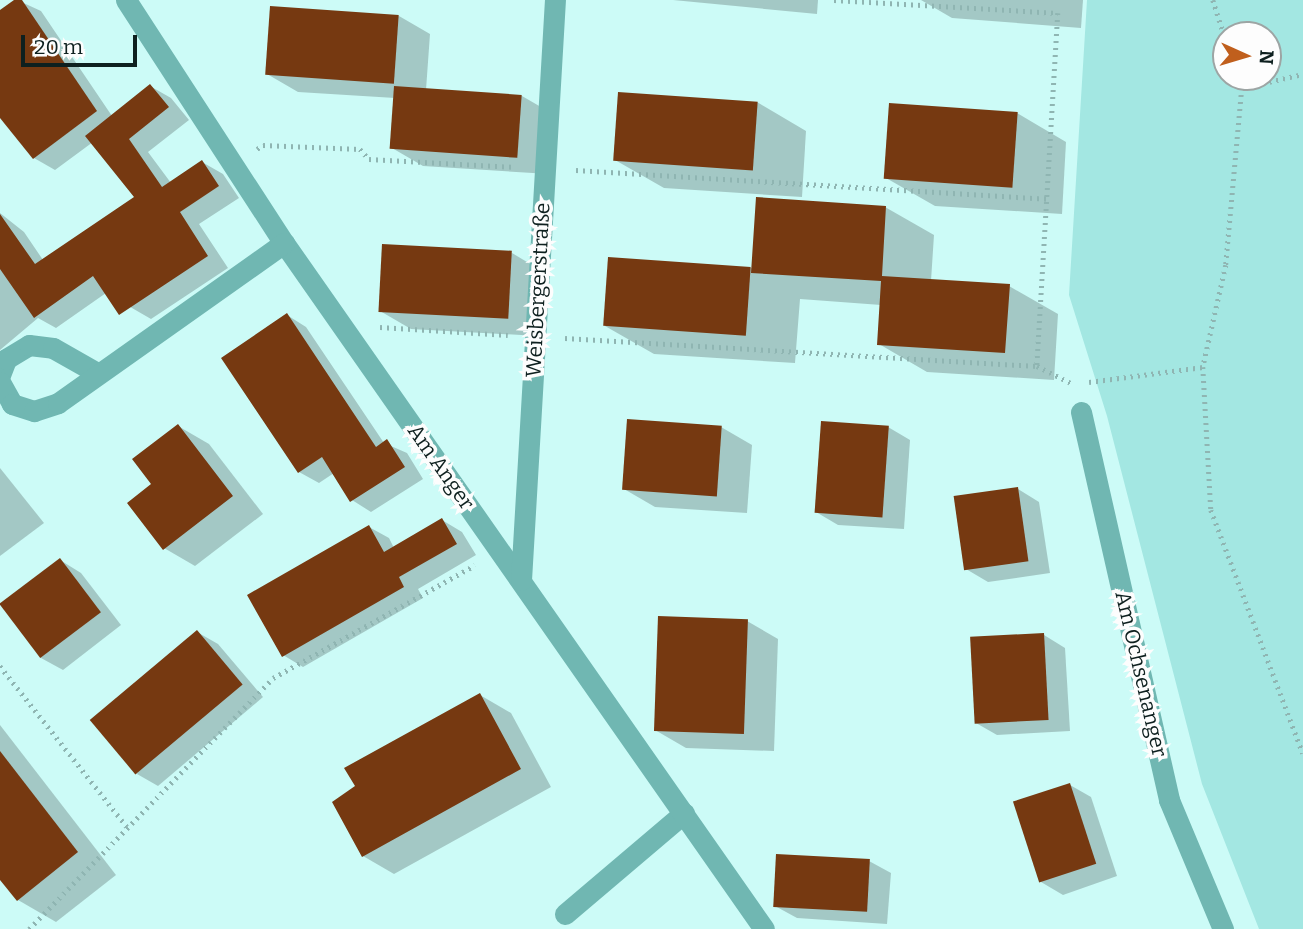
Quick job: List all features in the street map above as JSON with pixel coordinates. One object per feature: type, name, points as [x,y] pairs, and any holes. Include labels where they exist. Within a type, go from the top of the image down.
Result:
[{"type":"street","name":"Am Anger","points":[[126,0],[285,243],[764,929]]},
{"type":"street","name":"Weisbergerstraße","points":[[521,580],[555,0]]},
{"type":"street","points":[[0,382],[12,404],[34,411],[58,403],[96,373],[285,243]]},
{"type":"street","points":[[0,376],[6,359],[29,345],[53,348],[96,373]]},
{"type":"street","name":"Am Ochsenanger","points":[[1081,412],[1169,800],[1223,929]]},
{"type":"street","points":[[565,914],[684,813]]},
{"type":"path","points":[[834,0],[1058,13],[1037,366]]},
{"type":"path","points":[[1213,0],[1220,21]]},
{"type":"path","points":[[1282,79],[1303,74]]},
{"type":"path","points":[[1241,91],[1226,265],[1203,367],[1211,510],[1303,753]]},
{"type":"path","points":[[233,165],[263,145],[360,149],[369,159],[1046,198]]},
{"type":"path","points":[[350,337],[372,326],[1037,366],[1074,384],[1203,367]]},
{"type":"path","points":[[1074,384],[1081,412]]},
{"type":"path","points":[[29,929],[273,678],[499,550]]},
{"type":"path","points":[[0,666],[127,827]]},
{"type":"shaded area","points":[[1087,0],[1303,0],[1303,929],[1259,929],[1202,784],[1107,416],[1069,295]]},
{"type":"building","points":[[14,0],[22,0],[97,111],[33,159],[0,118],[0,10]]},
{"type":"building","points":[[270,6],[399,15],[394,84],[265,75]]},
{"type":"building","points":[[150,84],[169,107],[129,139],[162,187],[202,160],[219,186],[180,212],[208,256],[119,315],[93,276],[34,318],[0,269],[0,214],[35,264],[134,197],[85,136]]},
{"type":"building","points":[[394,86],[522,95],[517,158],[390,149]]},
{"type":"building","points":[[618,92],[758,102],[753,171],[613,161]]},
{"type":"building","points":[[889,103],[1018,112],[1012,188],[884,179]]},
{"type":"building","points":[[756,197],[886,206],[882,276],[1010,284],[1005,353],[877,345],[881,281],[751,273]]},
{"type":"building","points":[[382,244],[512,251],[508,319],[378,312]]},
{"type":"building","points":[[608,257],[751,267],[746,336],[603,326]]},
{"type":"building","points":[[287,313],[376,447],[387,439],[405,467],[350,502],[322,457],[298,473],[221,358]]},
{"type":"building","points":[[627,419],[722,426],[717,496],[622,490]]},
{"type":"building","points":[[821,421],[889,426],[882,518],[815,513]]},
{"type":"building","points":[[178,424],[233,496],[163,550],[127,503],[151,484],[132,459]]},
{"type":"building","points":[[1018,487],[1028,561],[964,570],[954,496]]},
{"type":"building","points":[[442,518],[457,544],[399,577],[404,587],[282,657],[247,595],[369,525],[384,552]]},
{"type":"building","points":[[60,558],[101,612],[40,658],[0,603]]},
{"type":"building","points":[[658,616],[748,619],[744,734],[654,731]]},
{"type":"building","points":[[197,630],[243,684],[135,774],[90,720]]},
{"type":"building","points":[[1044,633],[1049,720],[975,724],[970,637]]},
{"type":"building","points":[[480,693],[521,769],[362,857],[332,802],[355,786],[344,768]]},
{"type":"building","points":[[0,751],[78,852],[17,901],[0,880]]},
{"type":"building","points":[[1070,783],[1096,864],[1039,882],[1013,802]]},
{"type":"building","points":[[776,854],[870,859],[867,912],[773,907]]}]
